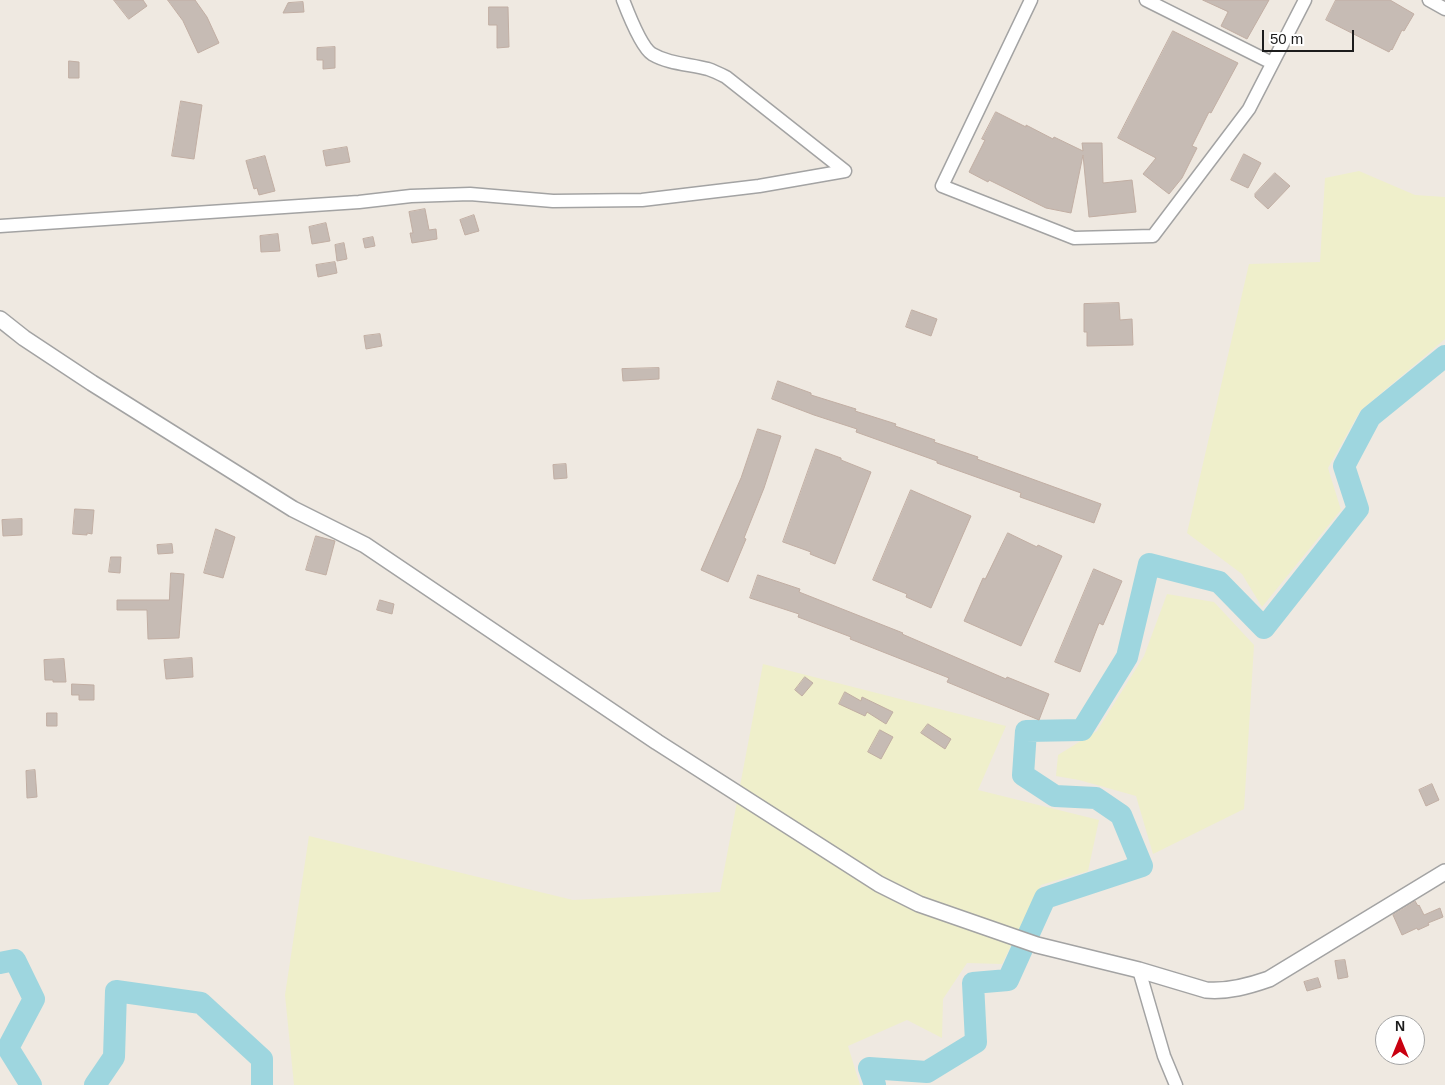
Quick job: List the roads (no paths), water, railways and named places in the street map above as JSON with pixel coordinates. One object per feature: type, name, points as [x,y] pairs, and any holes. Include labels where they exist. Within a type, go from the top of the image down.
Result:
[{"type":"street","points":[[0,226],[359,202],[412,196],[470,194],[552,200],[642,200],[759,186],[845,171],[726,77],[708,70],[668,61],[652,54],[646,48],[628,14],[623,0]]},
{"type":"street","points":[[1031,0],[942,186],[1074,238],[1153,236],[1249,109],[1305,0]]},
{"type":"street","points":[[1146,0],[1272,63]]},
{"type":"street","points":[[1429,0],[1445,9]]},
{"type":"street","points":[[0,319],[24,338],[92,383],[293,508],[365,545],[657,742],[879,884],[919,904],[1037,945],[1139,970],[1206,990],[1215,990],[1246,987],[1269,979],[1445,872]]},
{"type":"street","points":[[1139,970],[1164,1056],[1176,1085]]},
{"type":"waterway","points":[[875,1085],[869,1068],[927,1072],[976,1042],[973,983],[1008,980],[1045,898],[1142,866],[1121,815],[1096,798],[1055,796],[1023,775],[1026,731],[1082,730],[1127,657],[1149,564],[1219,582],[1264,628],[1358,509],[1344,466],[1370,417],[1445,356]]},
{"type":"waterway","points":[[0,963],[15,960],[34,999],[8,1048],[31,1085]]},
{"type":"waterway","points":[[95,1085],[114,1057],[116,991],[201,1003],[262,1059],[262,1085]]}]
